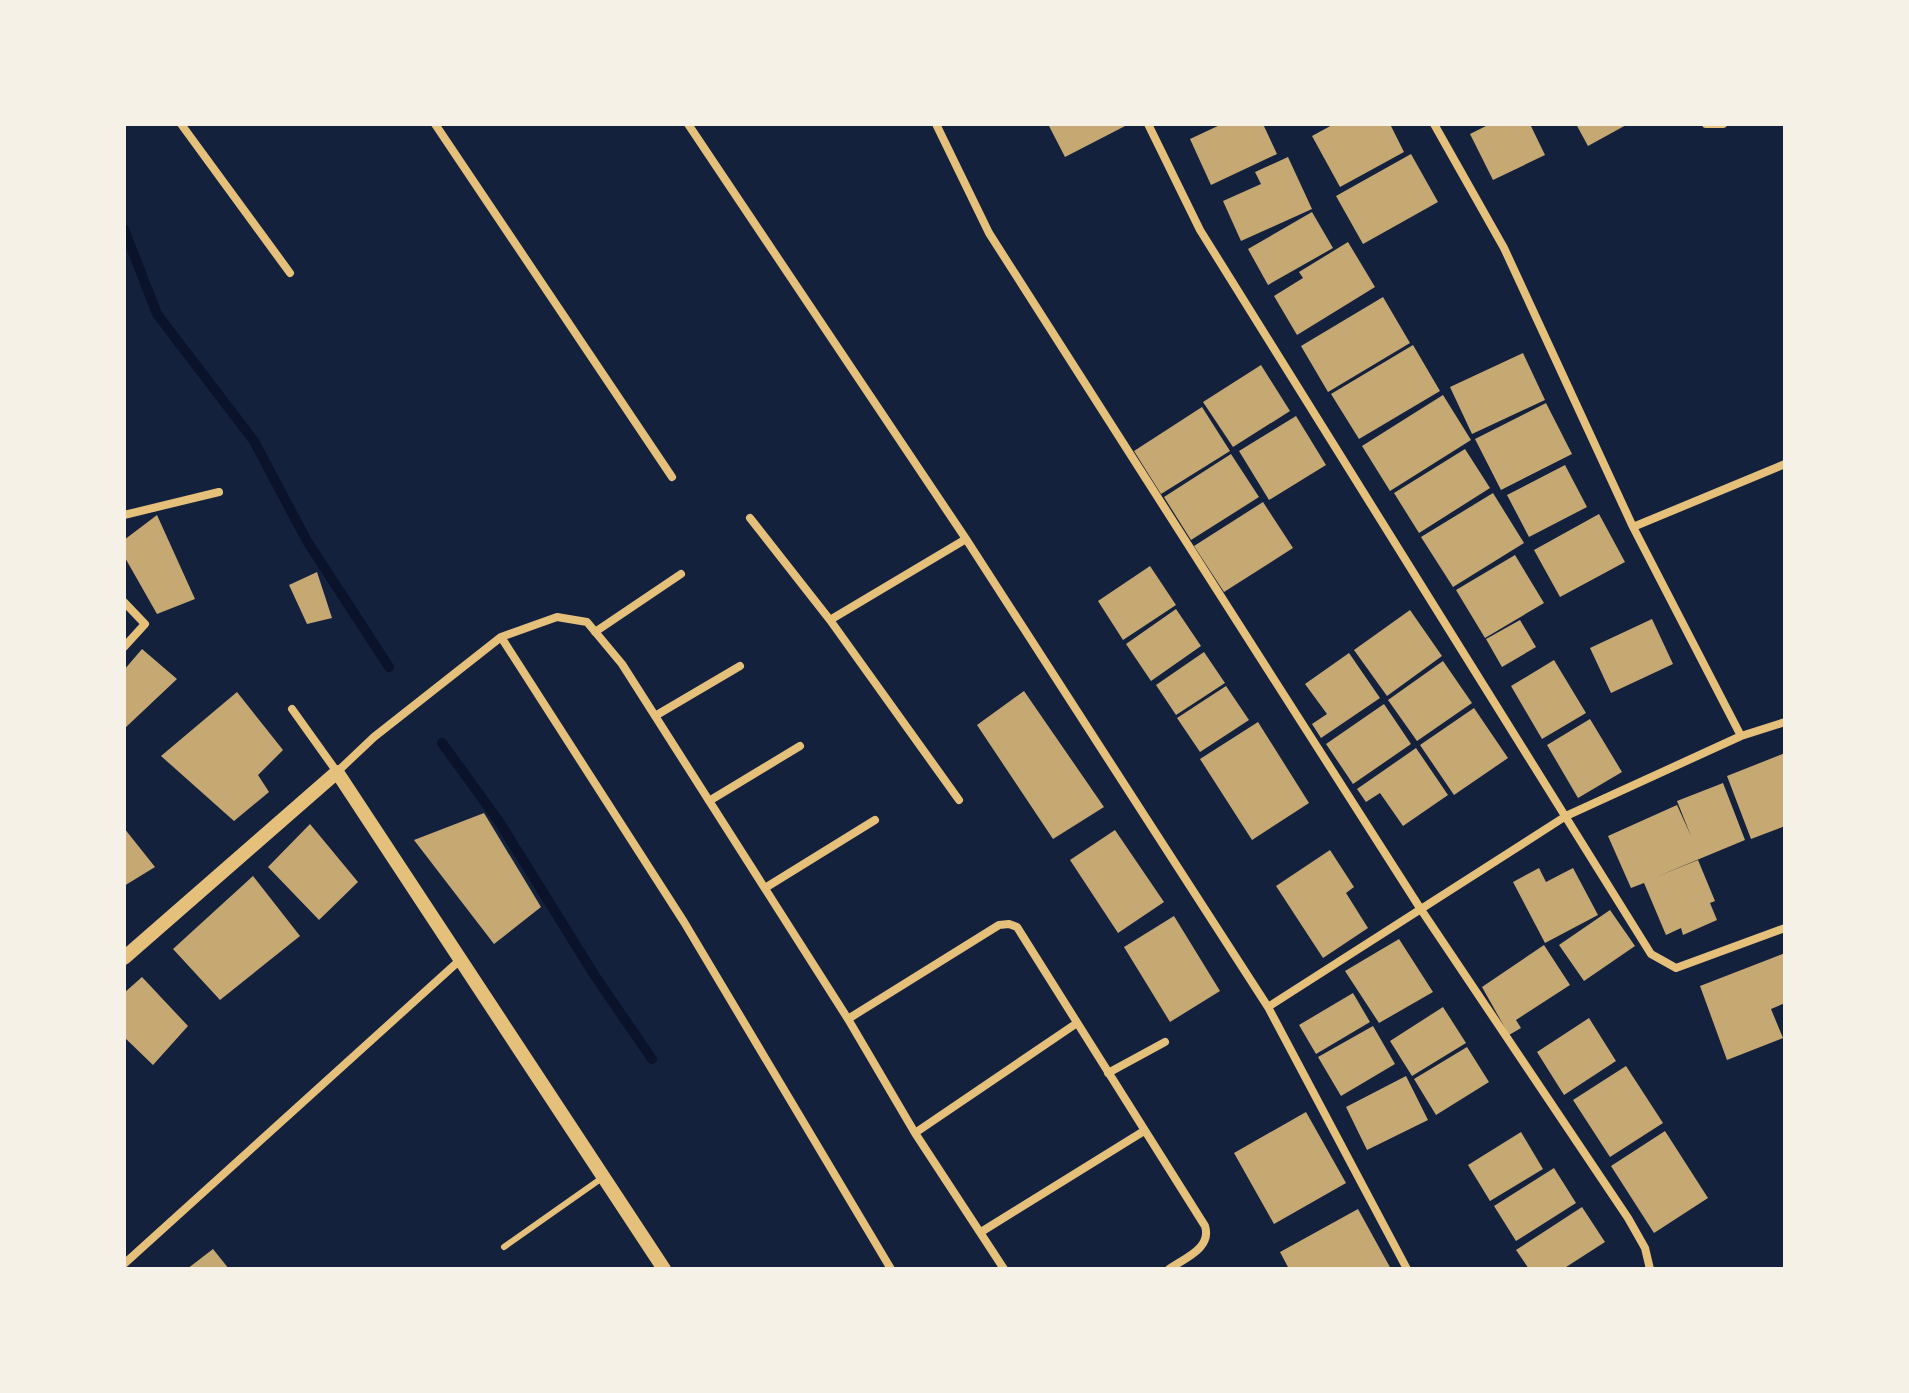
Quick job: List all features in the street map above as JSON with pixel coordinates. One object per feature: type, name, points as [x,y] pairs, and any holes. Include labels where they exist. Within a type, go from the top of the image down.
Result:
[{"type":"street","points":[[181,124],[290,273]]},
{"type":"street","points":[[435,124],[672,477]]},
{"type":"street","points":[[688,124],[966,539],[1268,1007],[1407,1269]]},
{"type":"street","points":[[936,124],[989,233],[1420,908],[1628,1218],[1645,1248],[1650,1269]]},
{"type":"street","points":[[1148,124],[1200,230],[1651,954],[1676,968],[1785,928]]},
{"type":"street","points":[[1434,124],[1504,248],[1633,527],[1741,736]]},
{"type":"street","points":[[1706,124],[1723,124]]},
{"type":"street","points":[[1633,527],[1785,464]]},
{"type":"street","points":[[124,515],[219,492]]},
{"type":"street","points":[[750,518],[830,620],[959,800]]},
{"type":"street","points":[[830,620],[966,539]]},
{"type":"street","points":[[595,632],[681,574]]},
{"type":"street","points":[[124,602],[145,624],[124,647]]},
{"type":"street","points":[[124,958],[374,737],[501,637],[557,617],[587,622],[622,664],[848,1019],[915,1133],[1004,1269]]},
{"type":"street","points":[[501,637],[684,922],[891,1269]]},
{"type":"street","points":[[655,716],[740,666]]},
{"type":"street","points":[[292,709],[337,772],[664,1269]]},
{"type":"street","points":[[1268,1007],[1566,816],[1741,736],[1785,722]]},
{"type":"street","points":[[709,801],[800,746]]},
{"type":"street","points":[[765,888],[875,820]]},
{"type":"street","points":[[848,1019],[999,925],[1017,927],[1205,1226],[1208,1234],[1204,1245],[1169,1269]]},
{"type":"street","points":[[124,1264],[460,960]]},
{"type":"street","points":[[915,1133],[1077,1023]]},
{"type":"street","points":[[1108,1073],[1165,1042]]},
{"type":"street","points":[[981,1232],[1144,1131]]},
{"type":"lane","points":[[504,1247],[605,1176]]},
{"type":"building","points":[[1048,124],[1129,124],[1065,157]]},
{"type":"building","points":[[1222,124],[1263,124],[1277,154],[1211,185],[1190,139]]},
{"type":"building","points":[[1334,124],[1395,124],[1391,126],[1404,152],[1340,187],[1312,136]]},
{"type":"building","points":[[1490,124],[1530,124],[1545,155],[1493,180],[1470,134]]},
{"type":"building","points":[[1576,124],[1628,124],[1588,146]]},
{"type":"building","points":[[1411,154],[1438,202],[1363,244],[1336,196]]},
{"type":"building","points":[[1288,157],[1312,209],[1241,241],[1223,201],[1261,184],[1255,172]]},
{"type":"building","points":[[1312,212],[1333,248],[1268,285],[1248,249]]},
{"type":"building","points":[[1348,242],[1375,287],[1297,335],[1274,296],[1303,278],[1299,272]]},
{"type":"building","points":[[1383,297],[1410,343],[1328,392],[1301,346]]},
{"type":"building","points":[[1413,345],[1440,391],[1359,439],[1331,394]]},
{"type":"building","points":[[1523,353],[1545,400],[1472,434],[1450,387]]},
{"type":"building","points":[[1261,365],[1290,411],[1233,447],[1203,402]]},
{"type":"building","points":[[1443,395],[1471,440],[1390,491],[1362,446]]},
{"type":"building","points":[[1546,403],[1572,454],[1501,490],[1475,439]]},
{"type":"building","points":[[1202,407],[1230,451],[1161,494],[1134,451]]},
{"type":"building","points":[[1296,416],[1326,465],[1269,500],[1239,451]]},
{"type":"building","points":[[1465,449],[1490,488],[1419,533],[1394,493]]},
{"type":"building","points":[[1231,454],[1259,497],[1191,540],[1164,497]]},
{"type":"building","points":[[1565,465],[1587,507],[1529,537],[1507,495]]},
{"type":"building","points":[[1493,493],[1524,543],[1453,587],[1421,537]]},
{"type":"building","points":[[1263,502],[1293,548],[1224,592],[1194,546]]},
{"type":"building","points":[[1599,514],[1625,562],[1560,597],[1534,550]]},
{"type":"building","points":[[157,515],[195,599],[157,614],[124,556],[124,540]]},
{"type":"building","points":[[1515,555],[1544,603],[1485,638],[1456,590]]},
{"type":"building","points":[[1150,566],[1176,605],[1123,640],[1098,601]]},
{"type":"building","points":[[317,572],[332,618],[307,624],[289,585]]},
{"type":"building","points":[[1176,609],[1201,646],[1151,681],[1126,644]]},
{"type":"building","points":[[1410,610],[1442,656],[1387,696],[1354,650]]},
{"type":"building","points":[[1652,619],[1673,664],[1611,693],[1590,648]]},
{"type":"building","points":[[1520,620],[1536,647],[1502,667],[1486,639]]},
{"type":"building","points":[[142,649],[177,679],[124,729],[124,670]]},
{"type":"building","points":[[1204,652],[1225,683],[1176,715],[1156,685]]},
{"type":"building","points":[[1349,653],[1380,698],[1321,738],[1312,724],[1327,714],[1305,684]]},
{"type":"building","points":[[1554,660],[1586,713],[1542,739],[1511,686]]},
{"type":"building","points":[[1443,661],[1472,703],[1417,741],[1388,700]]},
{"type":"building","points":[[1226,686],[1249,720],[1200,752],[1177,718]]},
{"type":"building","points":[[1024,691],[1104,807],[1053,839],[977,725]]},
{"type":"building","points":[[237,692],[283,750],[258,775],[269,792],[234,821],[161,756]]},
{"type":"building","points":[[1384,704],[1411,744],[1353,784],[1326,744]]},
{"type":"building","points":[[1474,708],[1508,758],[1454,795],[1420,745]]},
{"type":"building","points":[[1590,719],[1622,772],[1578,798],[1547,745]]},
{"type":"building","points":[[1258,722],[1309,803],[1252,840],[1200,759]]},
{"type":"building","points":[[1416,748],[1448,795],[1403,826],[1380,793],[1366,802],[1357,789]]},
{"type":"building","points":[[1785,753],[1785,826],[1751,839],[1727,776]]},
{"type":"building","points":[[1723,783],[1745,840],[1656,877],[1698,860],[1715,901],[1710,903],[1717,920],[1683,935],[1681,928],[1666,935],[1644,883],[1631,888],[1608,836],[1677,805],[1691,836],[1677,801]]},
{"type":"building","points":[[484,813],[541,907],[494,944],[414,840]]},
{"type":"building","points":[[310,824],[358,882],[319,920],[268,867]]},
{"type":"building","points":[[124,828],[155,867],[124,886]]},
{"type":"building","points":[[1115,830],[1164,902],[1118,933],[1070,860]]},
{"type":"building","points":[[1330,850],[1354,887],[1346,893],[1368,928],[1323,958],[1276,886]]},
{"type":"building","points":[[1539,868],[1546,882],[1573,868],[1598,915],[1545,943],[1513,882]]},
{"type":"building","points":[[253,876],[300,936],[220,1000],[173,949]]},
{"type":"building","points":[[1610,910],[1635,946],[1584,981],[1559,945]]},
{"type":"building","points":[[1174,916],[1220,991],[1170,1022],[1124,947]]},
{"type":"building","points":[[1399,939],[1433,992],[1379,1023],[1345,971]]},
{"type":"building","points":[[1544,945],[1570,985],[1516,1020],[1521,1028],[1509,1035],[1482,987]]},
{"type":"building","points":[[1785,953],[1785,1003],[1771,1009],[1783,1038],[1727,1060],[1700,986]]},
{"type":"building","points":[[142,977],[188,1026],[153,1065],[124,1037],[124,993]]},
{"type":"building","points":[[1353,993],[1370,1022],[1316,1054],[1299,1025]]},
{"type":"building","points":[[1443,1007],[1466,1043],[1412,1076],[1390,1041]]},
{"type":"building","points":[[1589,1018],[1616,1061],[1564,1095],[1537,1052]]},
{"type":"building","points":[[1373,1026],[1395,1064],[1341,1096],[1318,1057]]},
{"type":"building","points":[[1467,1047],[1489,1082],[1436,1115],[1414,1079]]},
{"type":"building","points":[[1626,1066],[1663,1123],[1610,1157],[1573,1100]]},
{"type":"building","points":[[1406,1076],[1428,1120],[1367,1150],[1346,1107]]},
{"type":"building","points":[[1306,1112],[1346,1183],[1274,1224],[1234,1153]]},
{"type":"building","points":[[1665,1131],[1708,1198],[1654,1233],[1611,1166]]},
{"type":"building","points":[[1521,1132],[1543,1169],[1490,1201],[1468,1165]]},
{"type":"building","points":[[1554,1168],[1576,1203],[1516,1241],[1494,1206]]},
{"type":"building","points":[[1582,1207],[1605,1242],[1563,1269],[1529,1269],[1516,1250]]},
{"type":"building","points":[[1358,1209],[1391,1269],[1289,1269],[1280,1252]]},
{"type":"building","points":[[213,1249],[229,1269],[187,1269]]},
{"type":"waterway","points":[[124,229],[157,314],[254,441],[307,541],[389,667]]},
{"type":"waterway","points":[[442,743],[498,820],[595,976],[652,1059]]}]
